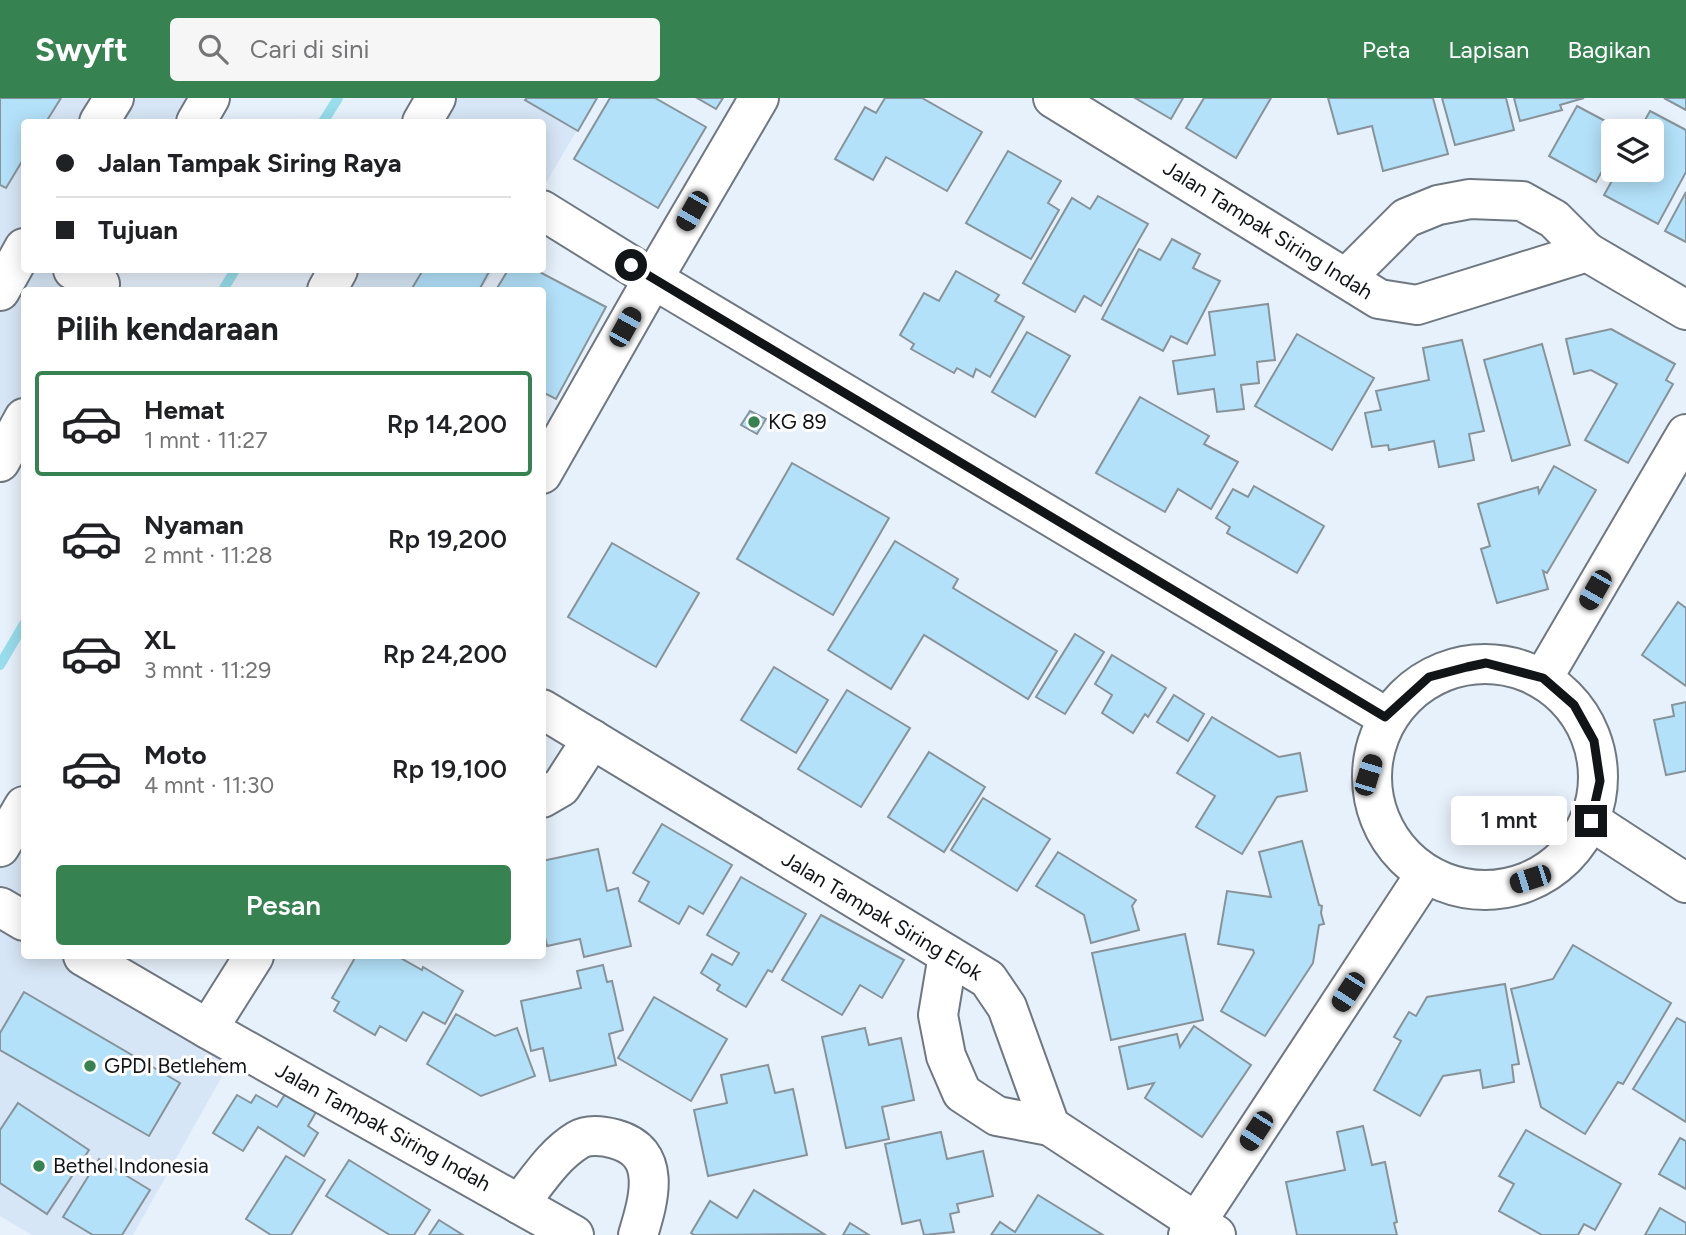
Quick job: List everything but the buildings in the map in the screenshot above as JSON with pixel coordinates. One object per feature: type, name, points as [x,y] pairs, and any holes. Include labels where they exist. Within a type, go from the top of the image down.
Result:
[{"type":"street","points":[[101,119],[114,98]]},
{"type":"street","points":[[197,119],[210,98]]},
{"type":"street","points":[[424,119],[436,98]]},
{"type":"street","points":[[546,467],[759,98]]},
{"type":"street","name":"Jalan Tampak Siring Indah","points":[[1053,98],[1379,299],[1417,305],[1587,252]]},
{"type":"street","points":[[1346,278],[1406,218],[1438,205],[1470,199],[1522,201],[1554,219],[1587,252],[1686,310]]},
{"type":"street","points":[[546,212],[1385,717]]},
{"type":"street","points":[[0,226],[21,238]]},
{"type":"street","points":[[7,287],[21,255]]},
{"type":"street","points":[[0,462],[21,424]]},
{"type":"street","points":[[1543,678],[1686,434]]},
{"type":"street","points":[[1486,663],[1543,678],[1574,705],[1594,741],[1600,781],[1591,821],[1550,872],[1488,893],[1424,876],[1382,833],[1368,775],[1385,717],[1429,677],[1486,663]]},
{"type":"street","name":"Jalan Tampak Siring Elok","points":[[546,711],[988,979],[1007,1007],[1050,1126]]},
{"type":"street","points":[[546,796],[561,787],[592,739]]},
{"type":"street","points":[[0,847],[21,811]]},
{"type":"street","points":[[1591,821],[1686,883]]},
{"type":"street","points":[[948,955],[938,1015],[946,1056],[962,1093],[997,1116],[1050,1126],[1200,1231],[1424,876]]},
{"type":"street","points":[[0,907],[21,919]]},
{"type":"street","name":"Jalan Tampak Siring Indah","points":[[88,959],[574,1235]]},
{"type":"street","points":[[208,1029],[252,959]]},
{"type":"street","points":[[519,1204],[555,1159],[580,1139],[604,1135],[628,1142],[643,1158],[650,1182],[638,1235]]},
{"type":"shaded area","points":[[0,98],[189,98],[176,119],[21,119],[21,273],[87,273],[80,287],[21,287],[21,397],[0,435]]},
{"type":"shaded area","points":[[430,98],[596,98],[546,183],[546,119],[417,119]]},
{"type":"shaded area","points":[[327,273],[492,273],[483,287],[318,287]]},
{"type":"shaded area","points":[[21,790],[21,959],[120,959],[243,1039],[133,1235],[32,1235],[0,1216],[0,827]]},
{"type":"waterway","points":[[325,119],[338,98]]},
{"type":"waterway","points":[[225,287],[233,273]]},
{"type":"waterway","points":[[0,665],[21,629]]},
{"type":"place","name":"KG 89","points":[[754,422]]},
{"type":"place","name":"GPDI Betlehem","points":[[90,1066]]},
{"type":"place","name":"Bethel Indonesia","points":[[39,1166]]},
{"type":"route","points":[[631,265],[1385,717],[1429,677],[1467,667],[1486,663],[1543,678],[1574,705],[1594,741],[1600,781],[1591,821]]}]
